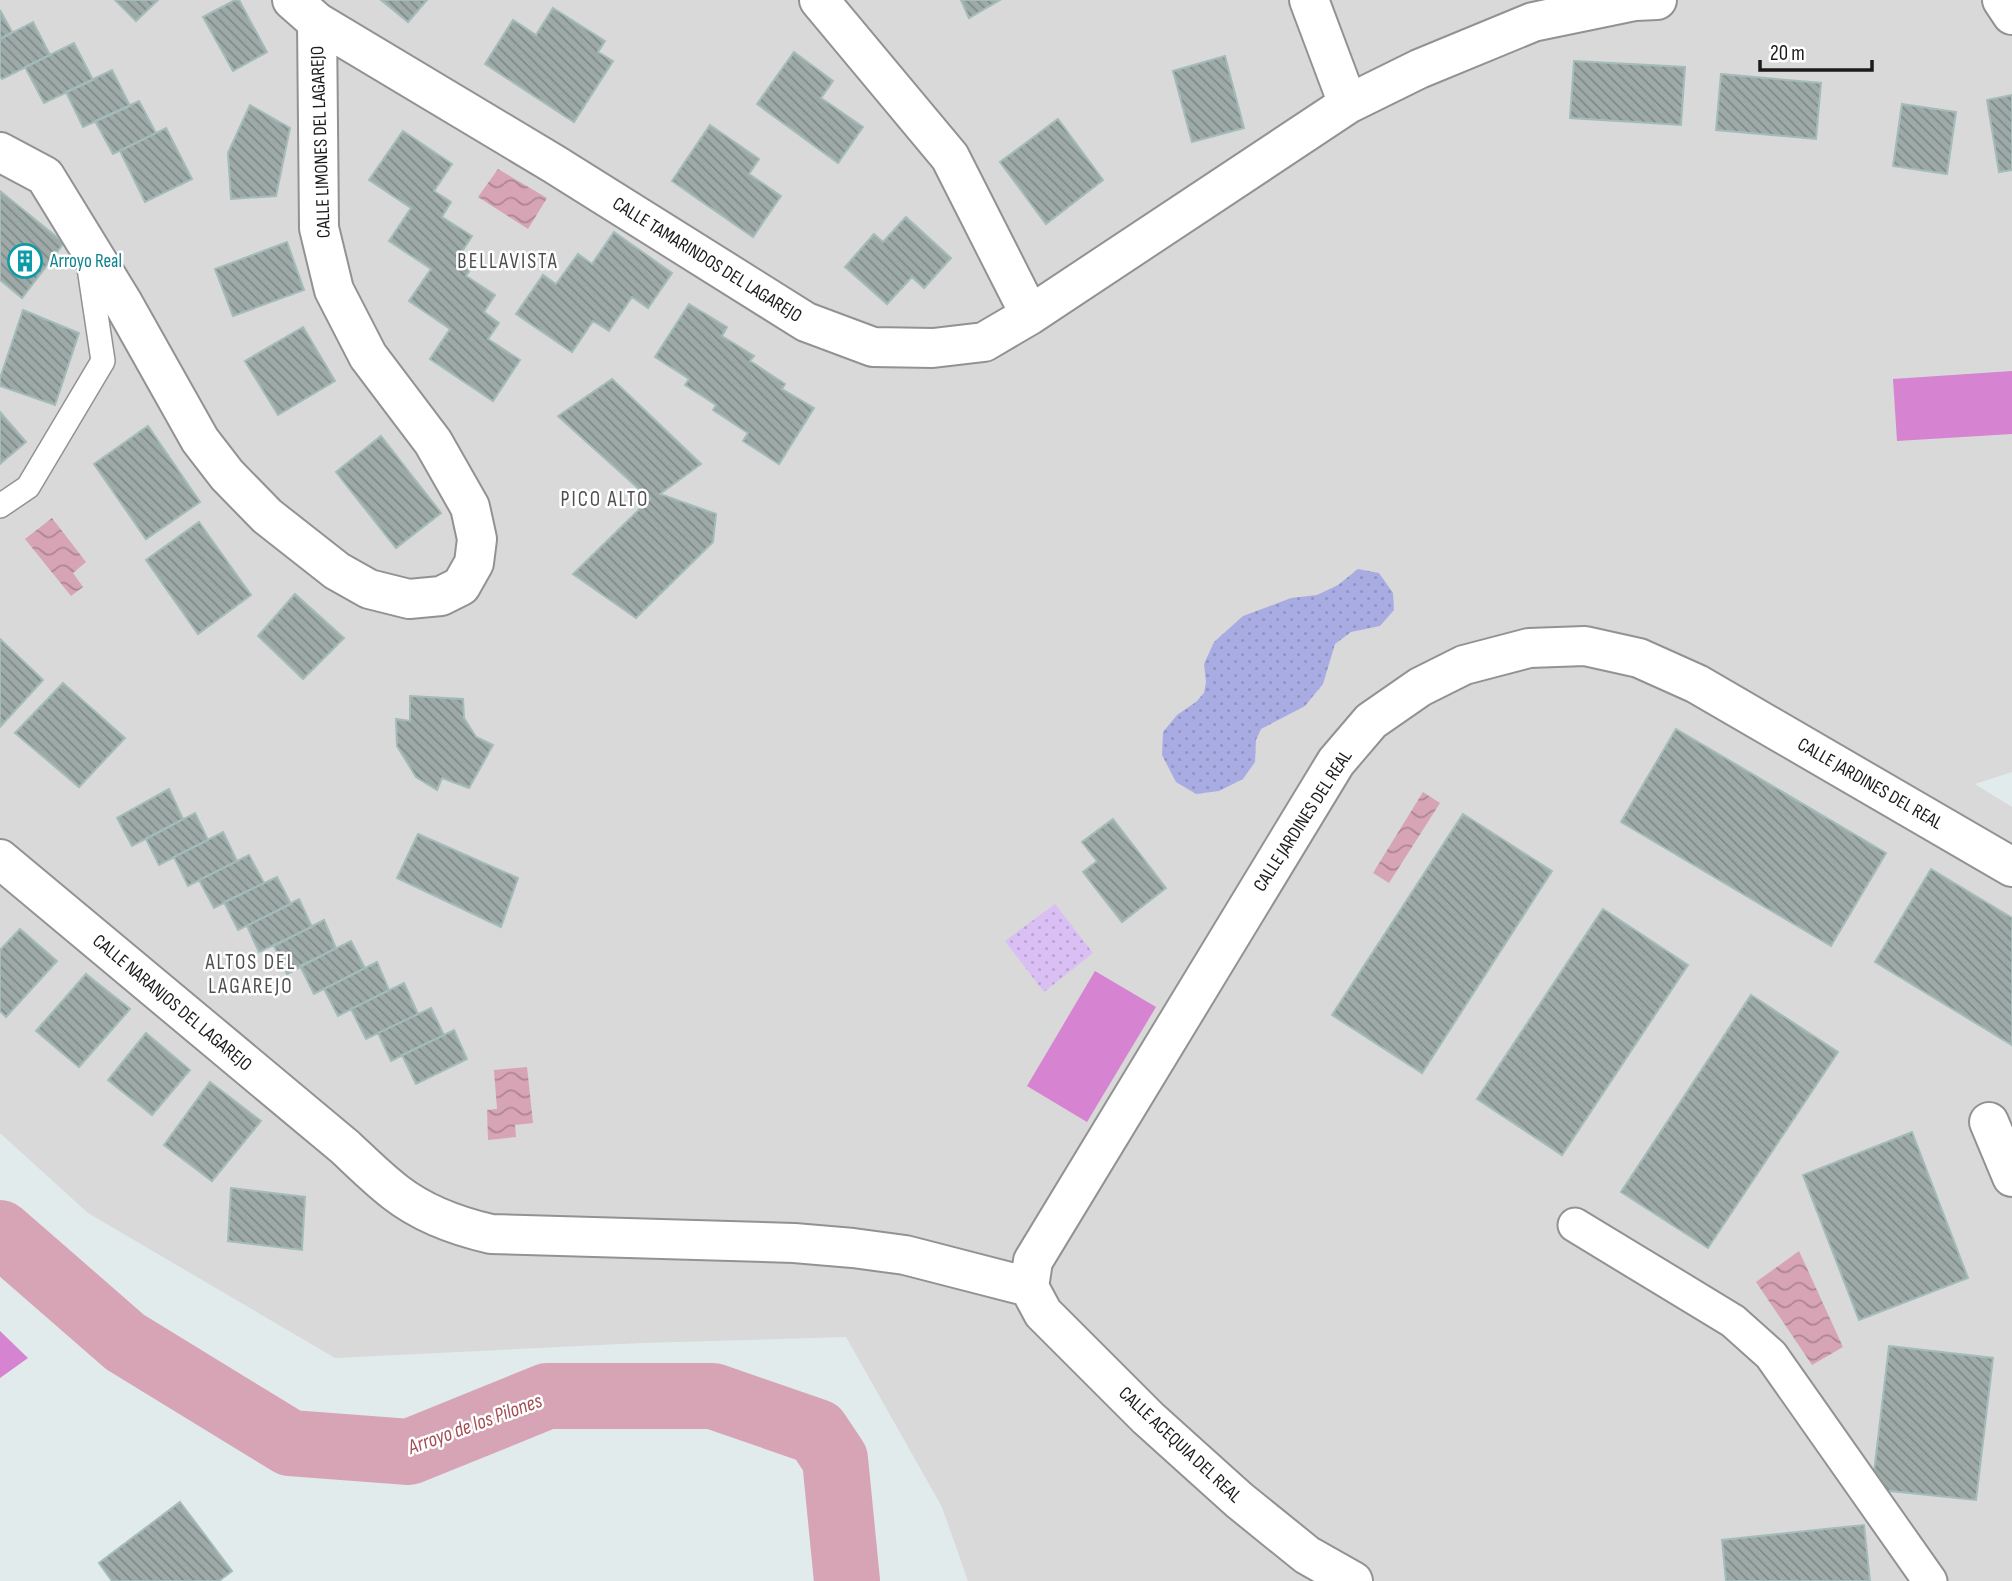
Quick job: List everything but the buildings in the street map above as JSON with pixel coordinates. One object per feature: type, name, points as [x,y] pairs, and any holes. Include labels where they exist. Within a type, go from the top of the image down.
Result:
[{"type":"street","points":[[819,0],[950,157],[1030,315]]},
{"type":"street","points":[[1309,0],[1348,104]]},
{"type":"street","name":"CALLE TAMARINDOS DEL LAGAREJO","points":[[305,11],[806,322],[873,347],[933,348],[984,342],[1030,315],[1348,104],[1419,69],[1533,22],[1635,1],[1657,0]]},
{"type":"street","points":[[2002,0],[2012,15]]},
{"type":"street","name":"CALLE LIMONES DEL LAGAREJO","points":[[0,152],[45,176],[123,303],[200,440],[227,475],[267,516],[337,571],[369,589],[409,599],[441,596],[461,586],[474,564],[477,540],[470,507],[433,442],[368,356],[334,290],[319,228],[305,11]]},
{"type":"street","name":"CALLE JARDINES DEL REAL","points":[[1029,1287],[1032,1261],[1336,762],[1371,722],[1420,687],[1464,665],[1529,648],[1584,646],[1639,658],[1698,684],[2012,867]]},
{"type":"street","name":"CALLE NARANJOS DEL LAGAREJO","points":[[0,859],[345,1147],[395,1192],[416,1206],[461,1227],[491,1234],[794,1243],[853,1248],[905,1255],[1029,1287]]},
{"type":"street","points":[[1989,1122],[2012,1177]]},
{"type":"street","points":[[1575,1225],[1733,1321],[1771,1355],[1930,1581]]},
{"type":"street","name":"CALLE ACEQUIA DEL REAL","points":[[1029,1287],[1043,1313],[1148,1418],[1239,1500],[1307,1555],[1353,1581]]},
{"type":"lane","points":[[0,506],[28,487],[103,361],[85,240]]},
{"type":"shaded area","points":[[0,0],[2012,0],[2012,772],[1975,784],[2012,807],[2012,1581],[968,1581],[942,1507],[846,1337],[641,1343],[335,1358],[88,1213],[0,1133]]},
{"type":"shaded area","points":[[2012,371],[2012,434],[1897,441],[1893,379]]},
{"type":"shaded area","points":[[1358,569],[1379,573],[1393,593],[1394,610],[1380,626],[1351,632],[1335,644],[1323,684],[1305,706],[1261,729],[1256,740],[1255,762],[1243,779],[1219,791],[1196,794],[1176,782],[1162,755],[1163,732],[1177,715],[1204,693],[1204,664],[1214,642],[1243,616],[1291,598],[1317,595],[1338,585]]},
{"type":"shaded area","points":[[1055,904],[1093,953],[1044,992],[1005,941]]},
{"type":"shaded area","points":[[1095,971],[1156,1007],[1087,1122],[1027,1086]]},
{"type":"shaded area","points":[[0,1331],[28,1358],[0,1378]]},
{"type":"water","points":[[498,169],[547,198],[528,229],[478,197]]},
{"type":"water","points":[[52,518],[86,562],[73,573],[83,587],[71,596],[25,539]]},
{"type":"water","points":[[1423,792],[1440,803],[1389,883],[1373,873]]},
{"type":"water","points":[[527,1067],[533,1123],[515,1125],[516,1137],[488,1140],[487,1110],[497,1109],[494,1070]]},
{"type":"water","points":[[1799,1251],[1843,1347],[1812,1365],[1756,1282]]},
{"type":"waterway","name":"Arroyo de los Pilones","points":[[0,1233],[125,1342],[290,1443],[409,1452],[547,1396],[713,1396],[817,1432],[835,1459],[847,1581]]},
{"type":"place","name":"Arroyo Real","points":[[25,261]]},
{"type":"district","name":"BELLAVISTA","points":[[508,261]]},
{"type":"district","name":"PICO ALTO","points":[[605,499]]},
{"type":"district","name":"ALTOS DEL LAGAREJO","points":[[251,974]]}]
